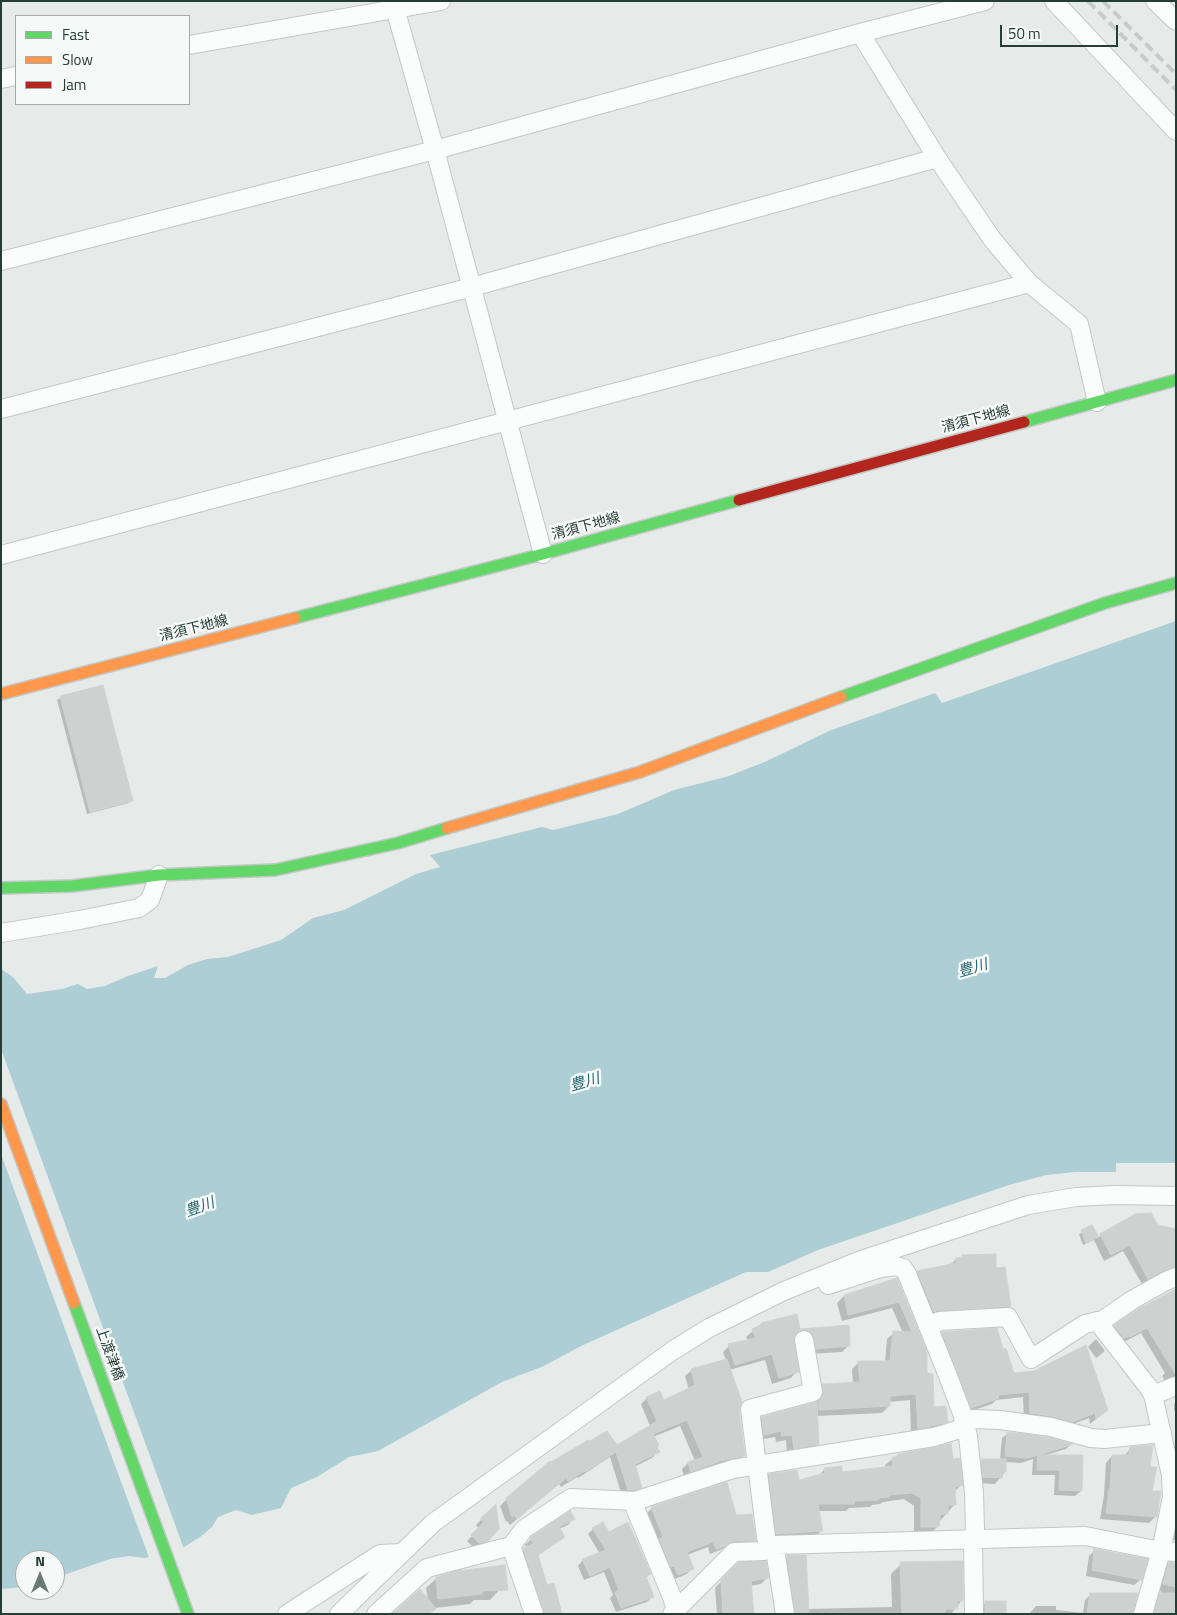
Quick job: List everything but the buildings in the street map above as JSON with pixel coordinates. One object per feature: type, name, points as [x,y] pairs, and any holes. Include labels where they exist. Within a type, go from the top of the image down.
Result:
[{"type":"main road","name":"清須下地線","points":[[1,694],[543,554],[1176,380]]},
{"type":"main road","points":[[1,888],[72,886],[159,875],[275,870],[398,842],[640,772],[838,698],[1105,603],[1176,583]]},
{"type":"main road","name":"上渡津橋","points":[[1,1104],[188,1614]]},
{"type":"street","points":[[190,45],[395,5],[441,1]]},
{"type":"street","points":[[1,261],[436,150],[860,33],[985,1]]},
{"type":"street","points":[[1054,1],[1176,131]]},
{"type":"street","points":[[1155,1],[1176,21]]},
{"type":"street","points":[[395,5],[436,150],[543,554]]},
{"type":"street","points":[[860,33],[937,158],[992,239],[1029,283],[1079,324],[1098,402]]},
{"type":"street","points":[[1,79],[15,76]]},
{"type":"street","points":[[1,409],[472,287],[937,158]]},
{"type":"street","points":[[1,555],[1029,283]]},
{"type":"street","points":[[1,934],[139,908],[150,900],[159,875]]},
{"type":"street","points":[[339,1614],[433,1522],[672,1351],[709,1328],[784,1291],[861,1260],[1028,1205],[1076,1197],[1115,1195],[1176,1196]]},
{"type":"street","points":[[784,1291],[803,1292],[881,1268],[896,1266],[903,1268],[907,1274],[948,1376],[968,1436],[974,1492],[974,1614]]},
{"type":"street","points":[[929,1327],[939,1321],[1008,1317],[1031,1359],[1086,1324],[1103,1320],[1132,1300],[1176,1277]]},
{"type":"street","points":[[1097,1321],[1153,1395],[1171,1475],[1172,1497],[1168,1551],[1143,1614]]},
{"type":"street","points":[[785,1614],[776,1556],[770,1548],[766,1537],[750,1409],[812,1392],[804,1340]]},
{"type":"street","points":[[1153,1395],[1176,1386]]},
{"type":"street","points":[[376,1614],[427,1568],[511,1546],[524,1529],[571,1498],[635,1501],[733,1469],[934,1437],[956,1430],[974,1419],[1000,1420],[1051,1427],[1092,1438],[1162,1432]]},
{"type":"street","points":[[635,1501],[635,1508],[672,1597],[675,1612]]},
{"type":"street","points":[[675,1612],[734,1552],[764,1551],[776,1546],[1086,1536],[1168,1551]]},
{"type":"street","points":[[511,1546],[534,1614]]},
{"type":"street","points":[[287,1614],[380,1554],[402,1553]]},
{"type":"water","name":"豊川","points":[[1176,621],[1176,1163],[1116,1163],[1116,1172],[1075,1172],[1046,1175],[1009,1185],[818,1250],[768,1272],[746,1272],[581,1346],[544,1366],[502,1382],[378,1451],[349,1457],[317,1477],[291,1488],[281,1508],[252,1515],[236,1510],[218,1517],[212,1527],[184,1547],[145,1558],[129,1556],[110,1559],[65,1575],[65,1550],[15,1550],[15,1588],[1,1589],[1,969],[13,977],[27,994],[62,989],[78,984],[87,989],[105,986],[158,966],[154,978],[165,978],[188,965],[207,959],[228,957],[281,940],[313,918],[344,910],[416,874],[440,867],[430,855],[542,827],[553,830],[618,814],[674,790],[729,776],[767,761],[829,731],[935,693],[942,703]]},
{"type":"pier","points":[[1,1049],[184,1549],[150,1560],[96,1414],[1,1154]]},
{"type":"railway","points":[[1088,1],[1176,90]]},
{"type":"railway","points":[[1103,1],[1176,74]]},
{"type":"traffic: fast","points":[[1024,422],[1176,380]]},
{"type":"traffic: fast","points":[[295,618],[543,554],[739,500]]},
{"type":"traffic: fast","points":[[841,697],[1105,603],[1176,583]]},
{"type":"traffic: fast","points":[[1,888],[72,886],[159,875],[275,870],[398,843],[447,828]]},
{"type":"traffic: fast","points":[[74,1303],[188,1614]]},
{"type":"traffic: slow","points":[[1,694],[295,618]]},
{"type":"traffic: slow","points":[[447,828],[640,772],[841,697]]},
{"type":"traffic: slow","points":[[1,1104],[74,1303]]},
{"type":"traffic: jam","points":[[739,500],[1024,422]]}]
